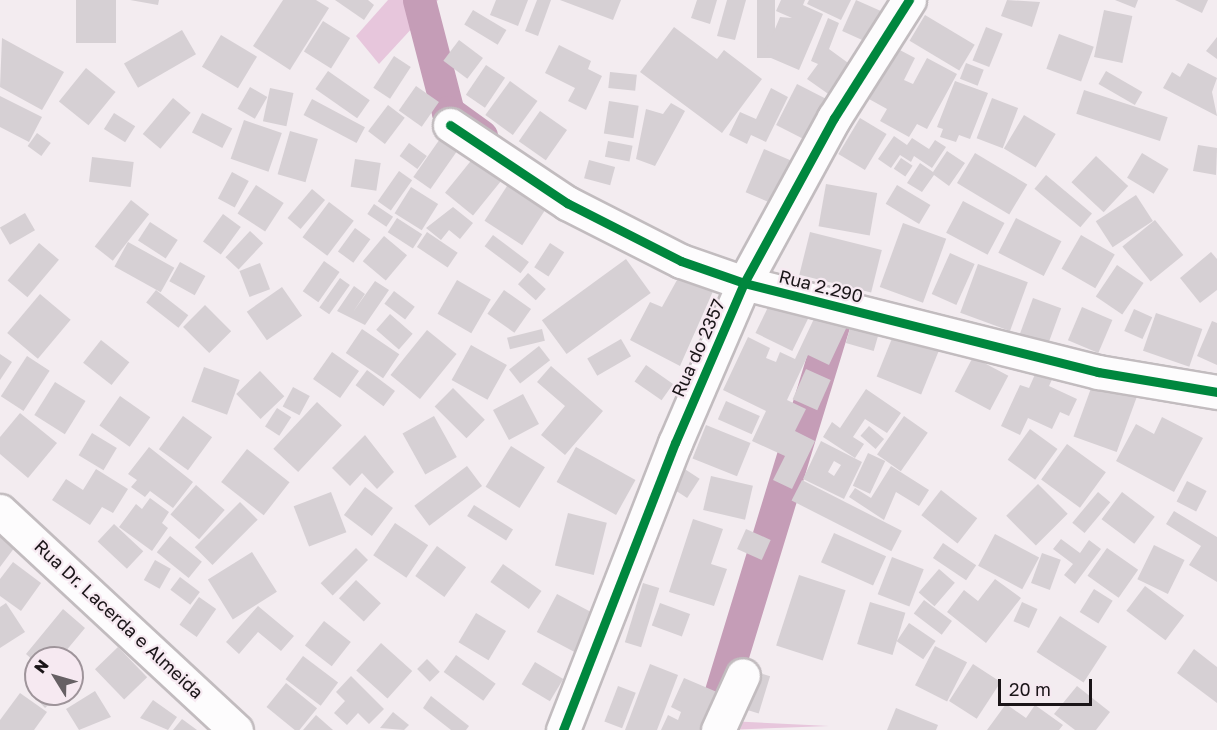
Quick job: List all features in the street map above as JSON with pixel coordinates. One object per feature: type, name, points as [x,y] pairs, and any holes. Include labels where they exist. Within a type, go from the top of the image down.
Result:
[{"type":"street","name":"Rua do 2357","points":[[563,730],[675,443],[744,284],[834,118],[909,0]]},
{"type":"street","name":"Rua 2.290","points":[[450,125],[567,203],[681,261],[744,284],[1098,372],[1217,392]]},
{"type":"street","name":"Rua Dr. Lacerda e Almeida","points":[[0,511],[236,730]]},
{"type":"street","points":[[718,730],[743,675]]},
{"type":"shaded area","points":[[388,0],[438,0],[379,64],[356,36]]},
{"type":"shaded area","points":[[728,721],[829,726],[726,730]]},
{"type":"building","points":[[76,0],[116,0],[116,43],[76,43]]},
{"type":"building","points":[[130,0],[159,0],[158,5]]},
{"type":"building","points":[[283,0],[316,0],[329,8],[290,70],[253,46]]},
{"type":"building","points":[[335,0],[368,0],[374,5],[364,20]]},
{"type":"building","points":[[496,0],[528,0],[518,26],[490,15]]},
{"type":"building","points":[[537,0],[551,0],[538,36],[525,31]]},
{"type":"building","points":[[560,0],[621,0],[613,20]]},
{"type":"building","points":[[697,0],[717,0],[710,24],[691,18]]},
{"type":"building","points":[[727,0],[746,0],[735,40],[717,36]]},
{"type":"building","points":[[757,0],[775,0],[775,58],[757,58]]},
{"type":"building","points":[[781,0],[805,0],[803,5],[823,14],[799,70],[764,55],[780,17],[792,18],[776,11]]},
{"type":"building","points":[[809,0],[851,0],[841,20],[807,4]]},
{"type":"building","points":[[856,0],[887,14],[873,45],[842,31]]},
{"type":"building","points":[[1007,0],[1040,2],[1032,27],[1001,16]]},
{"type":"building","points":[[1115,0],[1138,0],[1135,8]]},
{"type":"building","points":[[1175,0],[1208,0],[1202,13]]},
{"type":"building","points":[[473,10],[506,30],[498,45],[464,25]]},
{"type":"building","points":[[1104,10],[1132,16],[1122,63],[1094,57]]},
{"type":"building","points":[[925,15],[975,45],[959,71],[910,41]]},
{"type":"building","points":[[828,18],[839,23],[829,49],[855,68],[834,98],[807,79],[818,64],[811,61]]},
{"type":"building","points":[[323,21],[350,38],[331,68],[304,52]]},
{"type":"building","points":[[674,27],[717,59],[724,50],[762,79],[722,133],[640,72]]},
{"type":"building","points":[[986,27],[1003,34],[989,67],[973,60]]},
{"type":"building","points":[[182,30],[196,54],[138,88],[124,64]]},
{"type":"building","points":[[1059,34],[1094,47],[1081,81],[1046,69]]},
{"type":"building","points":[[221,35],[257,57],[238,88],[202,67]]},
{"type":"building","points":[[1217,37],[1217,59],[1206,51]]},
{"type":"building","points":[[2,38],[64,72],[42,110],[0,87]]},
{"type":"building","points":[[459,40],[483,58],[467,79],[443,61]]},
{"type":"building","points":[[559,45],[591,61],[588,69],[602,76],[586,110],[568,101],[575,88],[545,73]]},
{"type":"building","points":[[896,48],[915,58],[904,80],[913,84],[927,58],[957,74],[927,129],[917,124],[909,137],[880,121],[887,109],[869,99]]},
{"type":"building","points":[[394,56],[411,67],[390,99],[373,88]]},
{"type":"building","points":[[966,63],[984,70],[978,86],[960,79]]},
{"type":"building","points":[[1188,63],[1217,78],[1212,92],[1217,116],[1163,88],[1172,72],[1180,77]]},
{"type":"building","points":[[486,65],[505,78],[485,108],[466,95]]},
{"type":"building","points":[[86,68],[116,92],[88,125],[59,101]]},
{"type":"building","points":[[328,71],[370,100],[357,118],[315,89]]},
{"type":"building","points":[[1106,71],[1142,92],[1135,105],[1098,84]]},
{"type":"building","points":[[610,72],[637,75],[635,91],[608,88]]},
{"type":"building","points":[[510,81],[538,101],[513,135],[485,115]]},
{"type":"building","points":[[955,81],[988,93],[970,139],[959,135],[956,142],[940,137],[943,129],[937,127]]},
{"type":"building","points":[[797,84],[832,102],[811,143],[776,125]]},
{"type":"building","points":[[416,86],[439,102],[422,127],[399,111]]},
{"type":"building","points":[[250,87],[267,97],[255,119],[238,109]]},
{"type":"building","points":[[270,88],[293,93],[286,126],[263,121]]},
{"type":"building","points":[[771,88],[788,97],[766,142],[751,135],[747,144],[729,135],[740,112],[756,119]]},
{"type":"building","points":[[1084,90],[1168,117],[1160,141],[1076,114]]},
{"type":"building","points":[[0,96],[42,117],[29,142],[0,127]]},
{"type":"building","points":[[173,98],[191,113],[160,149],[143,134]]},
{"type":"building","points":[[992,98],[1018,108],[1003,148],[977,138]]},
{"type":"building","points":[[312,99],[365,127],[357,143],[304,115]]},
{"type":"building","points":[[609,101],[639,106],[633,138],[604,134]]},
{"type":"building","points":[[671,103],[685,111],[655,166],[636,159],[646,109],[663,114]]},
{"type":"building","points":[[388,105],[405,118],[385,144],[368,131]]},
{"type":"building","points":[[540,111],[567,130],[546,160],[519,141]]},
{"type":"building","points":[[114,113],[135,126],[125,142],[104,129]]},
{"type":"building","points":[[202,113],[232,128],[222,148],[192,133]]},
{"type":"building","points":[[1024,115],[1056,134],[1036,167],[1004,148]]},
{"type":"building","points":[[860,118],[887,134],[865,170],[838,154]]},
{"type":"building","points":[[244,120],[282,133],[268,172],[231,159]]},
{"type":"building","points":[[290,131],[318,139],[305,182],[278,174]]},
{"type":"building","points":[[37,133],[51,143],[41,156],[28,146]]},
{"type":"building","points":[[442,136],[459,148],[431,189],[413,177]]},
{"type":"building","points":[[894,136],[907,145],[912,138],[929,149],[935,140],[946,147],[932,168],[914,156],[911,162],[900,155],[891,168],[878,159]]},
{"type":"building","points":[[608,141],[633,146],[629,161],[605,157]]},
{"type":"building","points":[[409,143],[427,156],[417,169],[400,156]]},
{"type":"building","points":[[1198,145],[1217,148],[1216,175],[1193,171]]},
{"type":"building","points":[[764,149],[792,161],[773,204],[746,192]]},
{"type":"building","points":[[947,151],[965,163],[949,186],[934,175],[922,192],[907,183],[920,163],[933,172]]},
{"type":"building","points":[[975,153],[1027,184],[1009,214],[957,183]]},
{"type":"building","points":[[1142,153],[1169,169],[1154,194],[1127,178]]},
{"type":"building","points":[[1096,156],[1128,186],[1104,212],[1071,182]]},
{"type":"building","points":[[92,157],[134,162],[131,187],[89,182]]},
{"type":"building","points":[[474,157],[502,180],[473,215],[445,193]]},
{"type":"building","points":[[901,158],[913,166],[905,177],[894,169]]},
{"type":"building","points":[[355,159],[381,163],[376,191],[351,187]]},
{"type":"building","points":[[589,160],[615,167],[610,185],[584,178]]},
{"type":"building","points":[[399,171],[412,180],[391,210],[378,201]]},
{"type":"building","points":[[232,172],[249,181],[235,207],[218,198]]},
{"type":"building","points":[[1046,175],[1092,214],[1080,227],[1034,189]]},
{"type":"building","points":[[509,183],[547,208],[522,245],[484,221]]},
{"type":"building","points":[[826,184],[877,193],[870,235],[819,226]]},
{"type":"building","points":[[256,185],[284,203],[265,231],[237,214]]},
{"type":"building","points":[[897,185],[930,205],[919,224],[886,204]]},
{"type":"building","points":[[411,187],[438,204],[422,230],[395,213]]},
{"type":"building","points":[[312,189],[325,200],[301,229],[288,218]]},
{"type":"building","points":[[1136,195],[1153,221],[1113,247],[1096,221]]},
{"type":"building","points":[[131,200],[149,214],[113,261],[95,246]]},
{"type":"building","points":[[963,201],[1004,223],[988,255],[946,233]]},
{"type":"building","points":[[329,202],[354,221],[327,256],[303,237]]},
{"type":"building","points":[[374,204],[393,217],[386,227],[367,214]]},
{"type":"building","points":[[453,207],[473,223],[460,239],[449,230],[441,240],[426,228]]},
{"type":"building","points":[[25,213],[35,230],[10,245],[0,227]]},
{"type":"building","points":[[223,214],[241,227],[221,254],[203,242]]},
{"type":"building","points":[[397,218],[422,234],[413,249],[388,232]]},
{"type":"building","points":[[1016,218],[1061,241],[1044,276],[998,253]]},
{"type":"building","points":[[1155,220],[1183,255],[1151,281],[1122,246]]},
{"type":"building","points":[[150,222],[178,240],[166,258],[138,240]]},
{"type":"building","points":[[903,223],[946,239],[923,303],[880,287]]},
{"type":"building","points":[[355,228],[370,239],[353,263],[338,251]]},
{"type":"building","points":[[250,231],[263,243],[239,270],[225,257]]},
{"type":"building","points":[[427,232],[458,253],[448,268],[417,247]]},
{"type":"building","points":[[810,232],[882,250],[871,293],[799,275]]},
{"type":"building","points":[[493,235],[529,262],[521,273],[485,246]]},
{"type":"building","points":[[1081,235],[1115,254],[1095,288],[1062,269]]},
{"type":"building","points":[[384,236],[407,255],[386,281],[363,261]]},
{"type":"building","points":[[128,242],[174,268],[161,292],[114,266]]},
{"type":"building","points":[[39,243],[59,260],[27,297],[8,281]]},
{"type":"building","points":[[550,243],[564,252],[548,277],[534,267]]},
{"type":"building","points":[[1211,252],[1217,259],[1217,290],[1200,303],[1180,278]]},
{"type":"building","points":[[950,253],[975,264],[956,305],[932,294]]},
{"type":"building","points":[[626,259],[651,293],[567,354],[542,320]]},
{"type":"building","points":[[324,261],[340,272],[318,302],[303,291]]},
{"type":"building","points":[[180,262],[205,276],[195,295],[169,281]]},
{"type":"building","points":[[260,263],[270,289],[249,297],[239,271]]},
{"type":"building","points":[[978,264],[1028,282],[1010,331],[960,313]]},
{"type":"building","points":[[1117,265],[1144,283],[1122,314],[1096,297]]},
{"type":"building","points":[[682,271],[714,289],[680,366],[630,340],[650,302],[662,307]]},
{"type":"building","points":[[528,273],[546,289],[536,300],[518,284]]},
{"type":"building","points":[[340,278],[350,285],[329,314],[319,307]]},
{"type":"building","points":[[457,280],[491,300],[471,333],[438,314]]},
{"type":"building","points":[[375,281],[389,290],[365,325],[337,311],[354,286],[365,294],[353,312]]},
{"type":"building","points":[[282,287],[302,316],[267,340],[247,312]]},
{"type":"building","points":[[156,290],[188,315],[178,328],[146,303]]},
{"type":"building","points":[[504,290],[531,309],[514,333],[487,314]]},
{"type":"building","points":[[394,291],[415,307],[405,319],[384,304]]},
{"type":"building","points":[[40,294],[71,320],[38,359],[7,333]]},
{"type":"building","points":[[773,297],[810,315],[792,351],[755,333]]},
{"type":"building","points":[[1033,298],[1061,308],[1048,346],[1019,336]]},
{"type":"building","points":[[205,305],[231,331],[209,353],[183,327]]},
{"type":"building","points":[[820,306],[850,320],[829,365],[808,355],[787,400],[806,409],[795,431],[815,441],[792,489],[773,480],[785,456],[752,441],[766,411],[723,390],[748,337],[770,348],[766,358],[776,362],[780,352],[795,359]]},
{"type":"building","points":[[1082,307],[1112,320],[1098,353],[1068,340]]},
{"type":"building","points":[[1134,309],[1152,317],[1143,339],[1124,331]]},
{"type":"building","points":[[1156,313],[1202,329],[1189,367],[1143,351]]},
{"type":"building","points":[[390,314],[413,334],[399,350],[376,330]]},
{"type":"building","points":[[853,318],[881,326],[874,351],[846,343]]},
{"type":"building","points":[[1212,321],[1217,323],[1217,365],[1197,356]]},
{"type":"building","points":[[362,329],[399,354],[383,378],[346,353]]},
{"type":"building","points":[[542,329],[545,341],[510,349],[507,338]]},
{"type":"building","points":[[427,330],[457,354],[420,399],[390,375]]},
{"type":"building","points":[[895,331],[940,349],[921,394],[877,376]]},
{"type":"building","points":[[621,339],[631,356],[597,376],[587,358]]},
{"type":"building","points":[[101,340],[129,362],[112,385],[83,363]]},
{"type":"building","points":[[471,345],[507,365],[487,400],[452,380]]},
{"type":"building","points":[[539,346],[550,360],[520,384],[509,369]]},
{"type":"building","points":[[332,352],[359,371],[340,398],[313,379]]},
{"type":"building","points":[[0,354],[12,362],[0,380]]},
{"type":"building","points":[[27,356],[50,371],[24,411],[1,396]]},
{"type":"building","points":[[973,357],[1008,376],[990,410],[955,391]]},
{"type":"building","points":[[1040,363],[1056,371],[1049,386],[1077,399],[1069,416],[1060,412],[1052,429],[1028,418],[1020,435],[1001,426],[1020,385],[1029,388]]},
{"type":"building","points":[[646,365],[673,384],[662,400],[635,381]]},
{"type":"building","points":[[551,366],[603,411],[565,455],[541,435],[565,406],[537,382]]},
{"type":"building","points":[[204,367],[240,380],[227,415],[191,402]]},
{"type":"building","points":[[806,369],[831,380],[817,410],[793,399]]},
{"type":"building","points":[[367,370],[395,391],[384,406],[356,385]]},
{"type":"building","points":[[260,371],[284,396],[261,419],[236,394]]},
{"type":"building","points":[[1094,380],[1137,396],[1117,452],[1073,436]]},
{"type":"building","points":[[55,382],[86,401],[65,434],[34,415]]},
{"type":"building","points":[[293,387],[310,396],[299,415],[283,406]]},
{"type":"building","points":[[453,388],[485,420],[466,438],[435,406]]},
{"type":"building","points":[[866,389],[901,413],[887,433],[865,419],[853,437],[864,444],[855,458],[823,437],[832,422],[840,428]]},
{"type":"building","points":[[523,394],[539,424],[509,440],[493,410]]},
{"type":"building","points":[[120,396],[150,417],[130,447],[99,425]]},
{"type":"building","points":[[726,401],[760,416],[752,434],[718,419]]},
{"type":"building","points":[[317,402],[342,425],[298,472],[273,449]]},
{"type":"building","points":[[277,408],[291,417],[279,436],[265,426]]},
{"type":"building","points":[[20,413],[57,443],[28,478],[0,454],[0,437]]},
{"type":"building","points":[[183,416],[212,437],[188,470],[159,449]]},
{"type":"building","points":[[434,416],[457,457],[425,475],[403,433]]},
{"type":"building","points":[[904,416],[928,433],[901,471],[877,455]]},
{"type":"building","points":[[1162,417],[1203,438],[1174,492],[1116,461],[1136,424],[1154,434]]},
{"type":"building","points":[[706,425],[751,443],[737,476],[693,458]]},
{"type":"building","points":[[869,426],[884,439],[876,449],[860,436]]},
{"type":"building","points":[[1030,429],[1058,449],[1035,480],[1008,460]]},
{"type":"building","points":[[92,433],[117,448],[103,470],[79,455]]},
{"type":"building","points":[[365,435],[394,472],[377,489],[362,473],[350,486],[332,468]]},
{"type":"building","points":[[821,441],[862,462],[844,499],[803,479]],"holes":[[[834,461],[841,465],[834,476],[828,472]]]},
{"type":"building","points":[[1067,444],[1106,472],[1080,508],[1041,480]]},
{"type":"building","points":[[511,446],[545,467],[519,508],[486,487]]},
{"type":"building","points":[[149,447],[193,482],[173,508],[150,491],[145,497],[131,487],[137,480],[128,474]]},
{"type":"building","points":[[576,447],[635,480],[616,515],[557,482]]},
{"type":"building","points":[[247,449],[290,482],[264,515],[221,482]]},
{"type":"building","points":[[868,453],[885,461],[870,494],[853,486]]},
{"type":"building","points":[[677,464],[700,479],[687,498],[664,483]]},
{"type":"building","points":[[467,466],[482,486],[429,526],[414,506]]},
{"type":"building","points":[[891,466],[929,490],[919,506],[896,492],[884,520],[849,497],[855,488],[871,498]]},
{"type":"building","points":[[96,469],[128,489],[113,513],[102,507],[90,525],[52,500],[66,479],[83,490]]},
{"type":"building","points":[[711,476],[753,486],[745,520],[703,510]]},
{"type":"building","points":[[802,480],[902,531],[891,551],[792,500]]},
{"type":"building","points":[[1187,481],[1207,491],[1196,511],[1177,501]]},
{"type":"building","points":[[1038,484],[1068,514],[1036,546],[1006,516]]},
{"type":"building","points":[[196,485],[225,510],[199,539],[170,514]]},
{"type":"building","points":[[365,487],[393,508],[372,536],[344,515]]},
{"type":"building","points":[[941,490],[977,518],[958,544],[921,515]]},
{"type":"building","points":[[331,492],[346,532],[309,546],[294,506]]},
{"type":"building","points":[[1098,492],[1110,502],[1085,533],[1072,523]]},
{"type":"building","points":[[1122,492],[1155,517],[1134,544],[1102,519]]},
{"type":"building","points":[[150,498],[169,512],[162,523],[168,528],[152,551],[119,527],[136,504],[142,509]]},
{"type":"building","points":[[240,502],[258,520],[212,565],[195,547]]},
{"type":"building","points":[[474,505],[513,529],[506,540],[467,516]]},
{"type":"building","points":[[1174,511],[1217,537],[1217,582],[1189,565],[1201,546],[1166,524]]},
{"type":"building","points":[[568,513],[607,523],[594,575],[555,565]]},
{"type":"building","points":[[693,519],[723,529],[711,564],[727,569],[714,606],[669,592]]},
{"type":"building","points":[[395,523],[428,545],[406,578],[373,555]]},
{"type":"building","points":[[114,524],[143,551],[127,569],[98,542]]},
{"type":"building","points":[[0,529],[18,543],[0,567]]},
{"type":"building","points":[[746,529],[771,540],[762,560],[737,549]]},
{"type":"building","points":[[834,533],[886,556],[873,585],[821,562]]},
{"type":"building","points":[[995,534],[1039,557],[1022,589],[978,566]]},
{"type":"building","points":[[170,536],[202,562],[189,578],[157,552]]},
{"type":"building","points":[[1061,539],[1080,553],[1089,540],[1101,549],[1075,584],[1064,575],[1073,564],[1053,549]]},
{"type":"building","points":[[943,543],[976,565],[966,580],[933,558]]},
{"type":"building","points":[[1154,545],[1185,560],[1168,594],[1137,579]]},
{"type":"building","points":[[437,546],[466,567],[444,597],[415,576]]},
{"type":"building","points":[[356,548],[368,560],[333,595],[321,583]]},
{"type":"building","points":[[1107,548],[1138,570],[1119,598],[1087,576]]},
{"type":"building","points":[[252,552],[277,592],[233,619],[208,580]]},
{"type":"building","points":[[1042,553],[1061,560],[1050,590],[1031,583]]},
{"type":"building","points":[[892,557],[924,569],[909,607],[878,594]]},
{"type":"building","points":[[155,560],[171,569],[160,589],[144,580]]},
{"type":"building","points":[[13,562],[41,583],[21,611],[0,596],[0,579]]},
{"type":"building","points":[[503,564],[542,591],[529,609],[490,582]]},
{"type":"building","points":[[939,569],[955,583],[935,606],[919,592]]},
{"type":"building","points":[[799,575],[846,590],[823,661],[776,645]]},
{"type":"building","points":[[180,577],[200,592],[190,605],[170,590]]},
{"type":"building","points":[[995,579],[1021,598],[986,643],[947,612],[964,590],[978,601]]},
{"type":"building","points":[[356,580],[381,603],[364,621],[339,598]]},
{"type":"building","points":[[643,583],[659,588],[641,647],[625,642]]},
{"type":"building","points":[[1145,586],[1184,615],[1165,640],[1126,611]]},
{"type":"building","points":[[1094,589],[1113,601],[1098,624],[1080,612]]},
{"type":"building","points":[[557,594],[598,616],[578,654],[537,632]]},
{"type":"building","points":[[199,597],[216,609],[197,637],[179,625]]},
{"type":"building","points":[[924,600],[952,621],[942,635],[914,614]]},
{"type":"building","points":[[870,602],[905,613],[893,655],[857,644]]},
{"type":"building","points":[[1022,602],[1038,609],[1029,628],[1013,621]]},
{"type":"building","points":[[6,603],[25,632],[0,648],[0,607]]},
{"type":"building","points":[[660,603],[690,614],[682,636],[652,626]]},
{"type":"building","points":[[258,606],[294,636],[281,651],[258,632],[239,654],[226,642]]},
{"type":"building","points":[[63,609],[85,628],[70,646],[33,646]]},
{"type":"building","points":[[476,613],[506,631],[488,660],[458,642]]},
{"type":"building","points":[[1060,616],[1107,646],[1084,683],[1037,652]]},
{"type":"building","points":[[324,621],[351,642],[332,666],[305,645]]},
{"type":"building","points":[[909,623],[936,641],[923,659],[897,641]]},
{"type":"building","points":[[381,643],[412,671],[387,699],[356,670]]},
{"type":"building","points":[[935,646],[967,662],[947,702],[915,685]]},
{"type":"building","points":[[118,647],[147,677],[124,699],[95,669]]},
{"type":"building","points":[[1194,649],[1217,667],[1217,703],[1177,673]]},
{"type":"building","points":[[456,655],[496,684],[483,701],[444,672]]},
{"type":"building","points":[[303,656],[338,682],[321,706],[286,679]]},
{"type":"building","points":[[427,659],[440,672],[430,682],[417,669]]},
{"type":"building","points":[[535,662],[563,679],[550,701],[522,684]]},
{"type":"building","points":[[650,664],[678,675],[657,730],[625,730]]},
{"type":"building","points":[[973,664],[1001,682],[977,719],[949,701]]},
{"type":"building","points":[[750,670],[770,676],[759,713],[739,707]]},
{"type":"building","points":[[351,676],[384,709],[369,724],[358,713],[347,725],[334,713],[345,701],[336,692]]},
{"type":"building","points":[[684,678],[724,695],[710,730],[661,730],[668,715],[678,720],[681,712],[671,707]]},
{"type":"building","points":[[286,683],[317,708],[299,730],[295,730],[266,707]]},
{"type":"building","points":[[618,686],[636,693],[622,728],[604,721]]},
{"type":"building","points":[[1077,686],[1110,712],[1096,730],[1075,730],[1054,714]]},
{"type":"building","points":[[95,691],[111,717],[79,730],[66,709],[71,706],[84,706],[84,698]]},
{"type":"building","points":[[20,693],[24,696],[24,706],[38,706],[47,712],[34,730],[0,730],[0,720]]},
{"type":"building","points":[[431,696],[469,726],[466,730],[451,730],[423,708]]},
{"type":"building","points":[[153,700],[177,717],[168,730],[140,718]]},
{"type":"building","points":[[1006,704],[1026,718],[1035,705],[1063,725],[1059,730],[987,730]]},
{"type":"building","points":[[896,708],[938,725],[936,730],[887,730]]},
{"type":"building","points":[[393,712],[409,725],[404,730],[380,728]]},
{"type":"building","points":[[316,715],[333,730],[303,730]]},
{"type":"building","points":[[182,719],[197,730],[173,730]]},
{"type":"waterway","points":[[419,0],[448,112],[481,136]]},
{"type":"waterway","points":[[715,711],[835,318]]},
{"type":"cycle path","points":[[563,730],[675,443],[744,283],[834,118],[909,0]]},
{"type":"cycle path","points":[[450,125],[567,203],[681,261],[744,283],[1098,372],[1217,392]]}]
